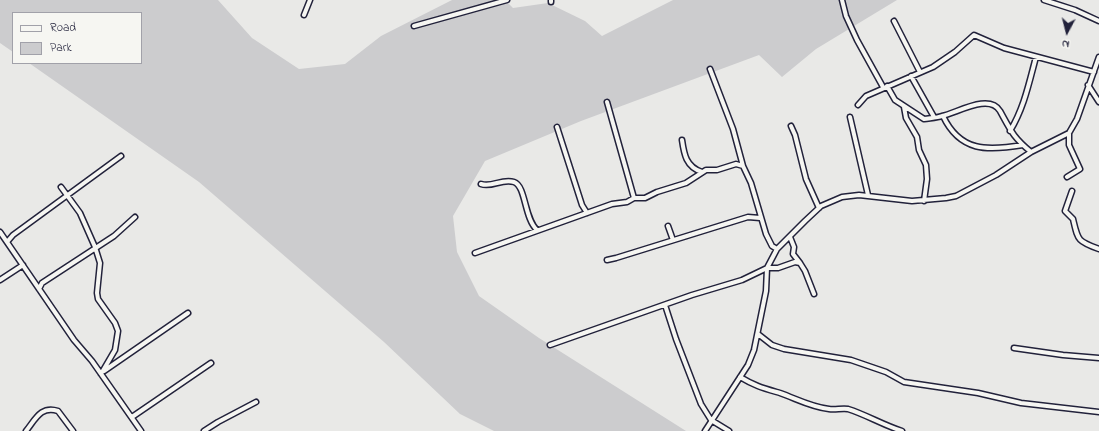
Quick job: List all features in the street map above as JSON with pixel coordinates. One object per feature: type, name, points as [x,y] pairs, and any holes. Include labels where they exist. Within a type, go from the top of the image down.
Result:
[{"type":"street","points":[[304,15],[310,0]]},
{"type":"street","points":[[414,26],[507,0]]},
{"type":"street","points":[[842,0],[846,16],[875,77],[895,100],[921,118],[943,116],[975,105],[990,103],[1000,111],[1010,131],[1032,152]]},
{"type":"street","points":[[1044,0],[1075,10],[1099,21]]},
{"type":"street","points":[[894,21],[920,72]]},
{"type":"street","points":[[858,105],[866,96],[940,63],[974,35],[1004,48],[1094,72]]},
{"type":"street","points":[[1010,131],[1021,110],[1036,57]]},
{"type":"street","points":[[705,431],[748,365],[758,334],[766,291],[767,268],[778,249],[819,208],[842,197],[868,195],[897,200],[924,201],[956,196],[996,175],[1032,152],[1069,133],[1077,120],[1099,57]]},
{"type":"street","points":[[710,69],[728,115],[740,151],[743,166],[751,183],[760,218],[772,246],[778,249]]},
{"type":"street","points":[[911,76],[934,117]]},
{"type":"street","points":[[1088,85],[1099,102]]},
{"type":"street","points":[[607,102],[634,198]]},
{"type":"street","points":[[904,107],[906,118],[917,137],[918,150],[926,166],[927,179],[924,201]]},
{"type":"street","points":[[943,116],[955,136],[972,146],[1010,147],[1023,145]]},
{"type":"street","points":[[850,118],[868,195]]},
{"type":"street","points":[[556,126],[582,205],[587,212]]},
{"type":"street","points":[[791,126],[795,135],[806,179],[819,208]]},
{"type":"street","points":[[1067,177],[1080,169],[1069,145],[1069,133]]},
{"type":"street","points":[[682,140],[685,158],[696,169],[702,172]]},
{"type":"street","points":[[7,242],[13,235],[121,156]]},
{"type":"street","points":[[475,253],[587,212],[612,204],[627,202],[634,198],[645,198],[657,192],[675,187],[692,179],[702,172],[736,164],[743,166]]},
{"type":"street","points":[[481,184],[488,187],[508,181],[515,182],[522,188],[526,211],[532,225],[537,230]]},
{"type":"street","points":[[62,187],[67,196],[80,212],[95,247],[100,263],[97,293],[98,299],[118,331],[115,350],[103,373]]},
{"type":"street","points":[[1072,191],[1065,211],[1073,219],[1074,231],[1081,241],[1099,249]]},
{"type":"street","points":[[607,260],[752,216],[760,218]]},
{"type":"street","points":[[39,289],[42,283],[114,236],[135,217]]},
{"type":"street","points":[[668,226],[673,240]]},
{"type":"street","points":[[0,232],[74,340],[103,373],[141,431]]},
{"type":"street","points":[[790,237],[794,247],[794,254],[806,270],[814,294]]},
{"type":"street","points":[[550,345],[742,280],[767,268],[778,268],[795,262],[800,263]]},
{"type":"street","points":[[0,280],[23,265]]},
{"type":"street","points":[[34,282],[42,283]]},
{"type":"street","points":[[665,305],[676,339],[702,404],[711,420],[730,431]]},
{"type":"street","points":[[103,373],[188,313]]},
{"type":"street","points":[[758,334],[772,345],[784,349],[851,360],[886,372],[904,382],[978,393],[1021,403],[1099,412]]},
{"type":"street","points":[[1014,348],[1063,355],[1099,358]]},
{"type":"street","points":[[132,417],[211,363]]},
{"type":"street","points":[[740,377],[757,387],[781,394],[801,403],[831,410],[845,409],[866,415],[885,425],[902,431]]},
{"type":"street","points":[[204,431],[256,402]]},
{"type":"street","points":[[26,431],[40,413],[52,410],[58,411],[73,431]]},
{"type":"green space","points":[[0,0],[218,0],[252,38],[299,69],[345,64],[381,36],[452,0],[505,0],[513,8],[548,3],[585,21],[602,36],[673,0],[897,0],[816,49],[782,77],[759,55],[581,121],[485,161],[453,216],[457,252],[479,296],[539,338],[686,431],[494,431],[460,414],[384,342],[199,182],[30,64],[142,64],[142,12],[12,12],[12,51],[0,43]]}]
